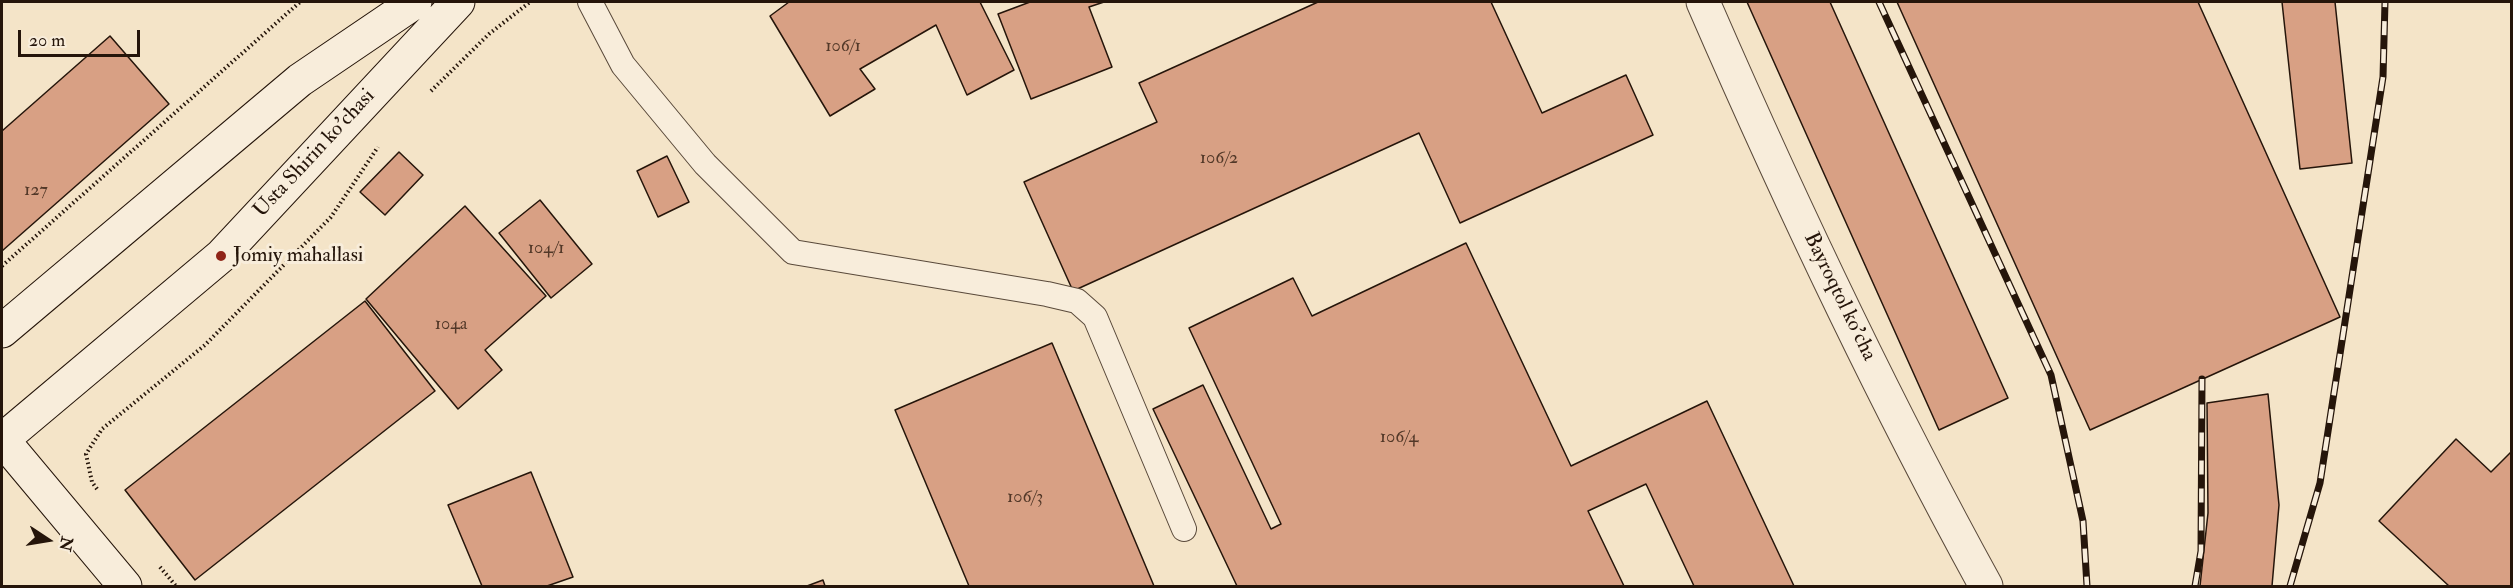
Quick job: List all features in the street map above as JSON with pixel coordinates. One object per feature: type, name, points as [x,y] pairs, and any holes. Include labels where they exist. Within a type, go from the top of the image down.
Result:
[{"type":"main road","points":[[2,332],[300,80],[415,2]]},
{"type":"main road","name":"Usta Shirin ko'chasi","points":[[2,440],[221,256],[458,2]]},
{"type":"main road","name":"Bayroqtol ko'cha","points":[[1702,2],[1752,116],[1914,453],[1986,586]]},
{"type":"main road","points":[[2,440],[125,586]]},
{"type":"lane","points":[[590,2],[623,65],[705,164],[793,252],[1077,301],[1095,317],[1184,529]]},
{"type":"path","points":[[2,266],[300,2]]},
{"type":"path","points":[[427,95],[489,34],[530,2]]},
{"type":"path","points":[[99,491],[92,482],[86,454],[102,429],[204,345],[331,217],[381,143]]},
{"type":"path","points":[[155,560],[176,586]]},
{"type":"building","points":[[789,2],[980,2],[1014,70],[967,95],[936,25],[860,69],[875,89],[830,116],[770,16]]},
{"type":"building","points":[[1030,2],[1104,2],[1089,7],[1112,67],[1031,99],[998,14]]},
{"type":"building","points":[[1318,2],[1491,2],[1542,113],[1626,75],[1653,135],[1460,223],[1419,133],[1073,291],[1024,182],[1157,122],[1139,83]]},
{"type":"building","points":[[1747,2],[1830,2],[2008,398],[1939,430]]},
{"type":"building","points":[[1897,2],[2198,2],[2340,317],[2090,430]]},
{"type":"building","points":[[2282,2],[2335,2],[2352,163],[2300,169]]},
{"type":"building","points":[[110,36],[169,104],[2,251],[2,131]]},
{"type":"building","points":[[399,152],[423,175],[385,215],[360,192]]},
{"type":"building","points":[[667,156],[689,202],[658,217],[637,171]]},
{"type":"building","points":[[540,200],[592,264],[551,298],[499,233]]},
{"type":"building","points":[[465,206],[546,296],[485,350],[502,370],[458,409],[366,299]]},
{"type":"building","points":[[1466,243],[1571,466],[1707,401],[1794,586],[1694,586],[1646,484],[1588,511],[1624,586],[1237,586],[1153,409],[1203,385],[1271,529],[1281,524],[1189,328],[1293,278],[1312,316]]},
{"type":"building","points":[[365,301],[435,391],[195,580],[125,490]]},
{"type":"building","points":[[1052,343],[1154,586],[969,586],[895,410]]},
{"type":"building","points":[[2268,394],[2279,505],[2272,586],[2200,586],[2208,513],[2207,403]]},
{"type":"building","points":[[2456,439],[2491,472],[2512,451],[2512,586],[2449,586],[2379,521]]},
{"type":"building","points":[[531,472],[573,577],[547,586],[482,586],[448,505]]},
{"type":"building","points":[[823,580],[825,586],[807,586]]},
{"type":"railway","points":[[1879,2],[2051,375],[2083,521],[2087,586]]},
{"type":"railway","points":[[2290,586],[2320,483],[2383,77],[2385,2]]},
{"type":"railway","points":[[2195,586],[2201,551],[2202,379]]},
{"type":"place","name":"Jomiy mahallasi","points":[[221,256]]}]
